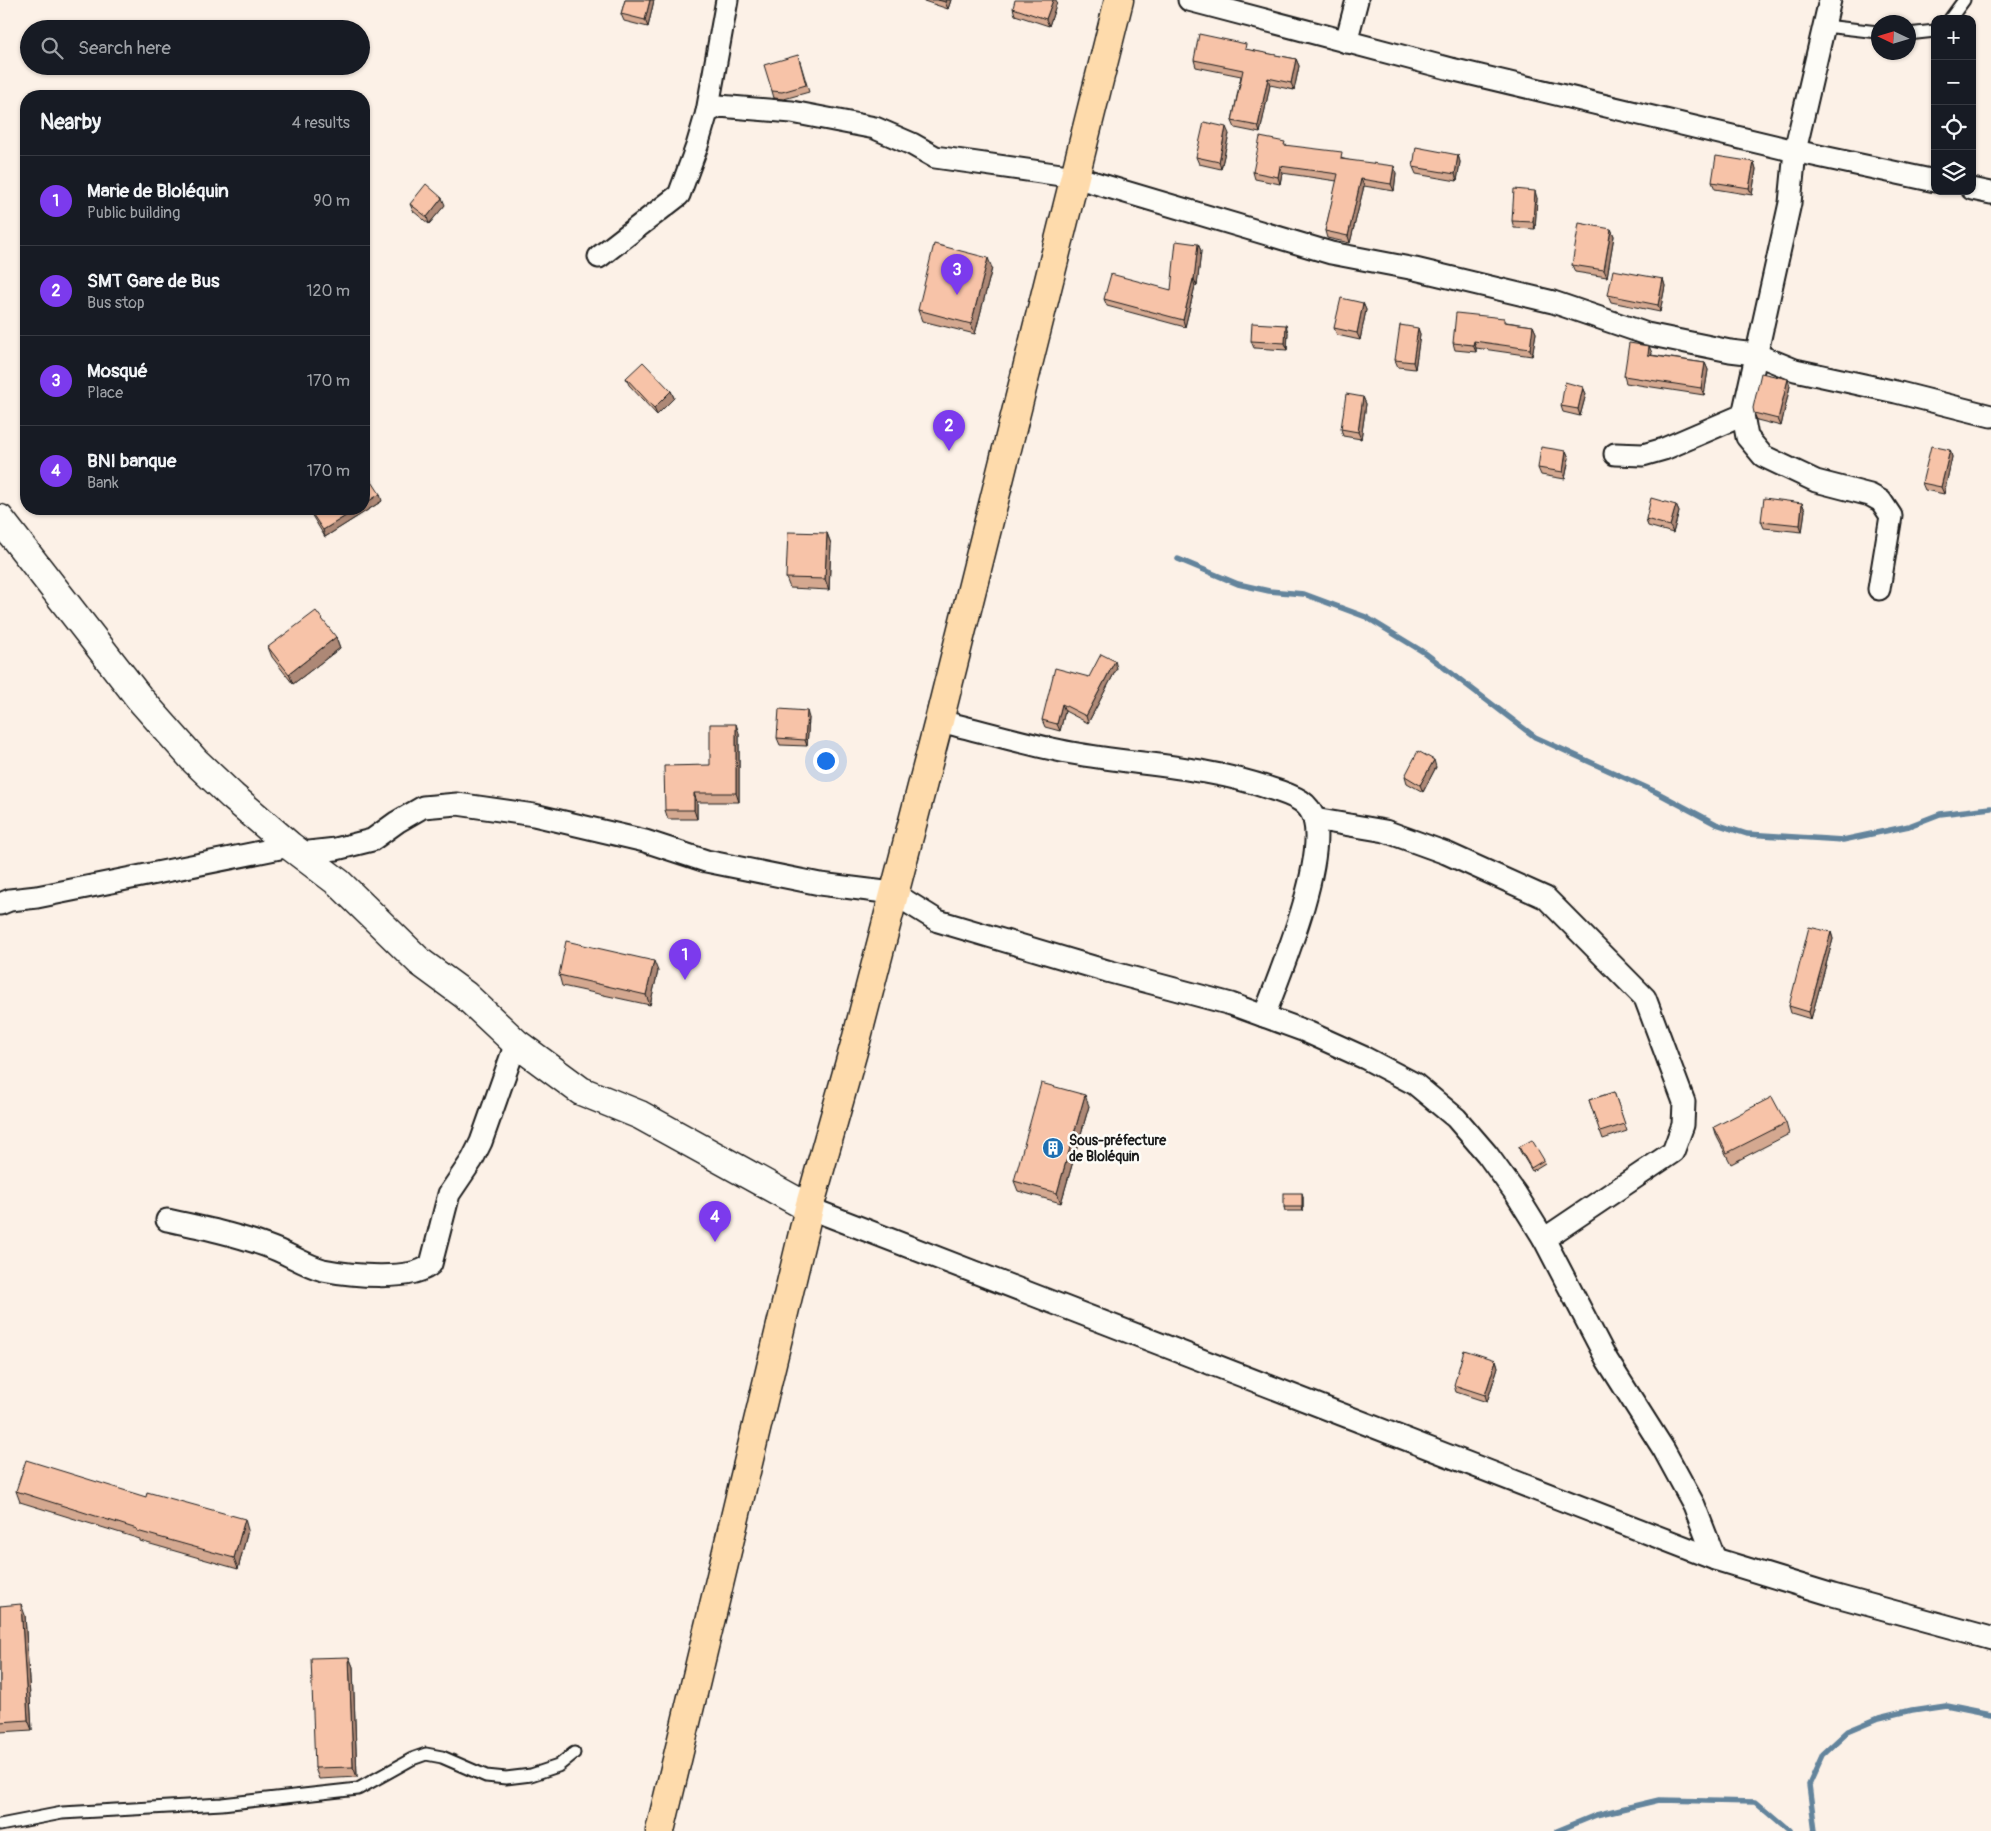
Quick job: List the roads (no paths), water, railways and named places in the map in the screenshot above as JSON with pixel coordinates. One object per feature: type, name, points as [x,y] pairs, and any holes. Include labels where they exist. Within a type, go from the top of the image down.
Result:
[{"type":"highway","points":[[660,1831],[809,1208],[857,1037],[939,721],[1119,0]]},
{"type":"main road","points":[[0,520],[100,648],[166,729],[195,761],[232,796],[295,850],[340,884],[420,962],[464,994],[516,1043],[581,1091],[640,1115],[809,1208]]},
{"type":"street","points":[[599,257],[679,195],[707,112],[727,0]]},
{"type":"street","points":[[1189,0],[1451,69],[1795,151],[1931,180]]},
{"type":"street","points":[[1346,42],[1358,0]]},
{"type":"street","points":[[1830,0],[1795,151],[1790,203],[1743,415],[1747,437],[1763,456],[1816,481],[1870,495],[1882,502],[1891,516],[1879,588]]},
{"type":"street","points":[[707,112],[720,106],[792,112],[875,128],[912,144],[935,157],[1075,177],[1331,253],[1415,269],[1552,302],[1646,334],[1730,351],[1756,354],[1795,370],[1896,392],[1991,416]]},
{"type":"street","points":[[1976,190],[1991,193]]},
{"type":"street","points":[[1615,454],[1643,455],[1664,449],[1743,415]]},
{"type":"street","points":[[939,721],[1070,753],[1200,770],[1249,781],[1300,800],[1308,808],[1314,819],[1313,865],[1306,897],[1264,1016]]},
{"type":"street","points":[[0,904],[10,900],[37,897],[295,850],[336,849],[372,840],[397,822],[423,807],[457,804],[534,815],[645,841],[715,862],[820,884],[893,893],[938,921],[1107,971],[1230,1004],[1305,1031],[1365,1058],[1415,1084],[1456,1118],[1487,1154],[1516,1194],[1544,1239],[1606,1360],[1664,1450],[1694,1505],[1716,1559]]},
{"type":"street","points":[[1314,819],[1385,831],[1446,853],[1546,898],[1645,998],[1684,1102],[1683,1125],[1673,1152],[1544,1239]]},
{"type":"street","points":[[167,1220],[215,1230],[268,1246],[323,1270],[374,1275],[407,1275],[424,1270],[431,1264],[449,1194],[472,1160],[480,1142],[516,1043]]},
{"type":"street","points":[[809,1208],[1716,1559],[1833,1595],[1991,1638]]},
{"type":"lane","points":[[1953,15],[1964,0]]},
{"type":"lane","points":[[1825,26],[1871,31]]},
{"type":"lane","points":[[1916,33],[1931,31]]},
{"type":"lane","points":[[0,1825],[62,1813],[222,1804],[358,1789],[412,1758],[426,1754],[442,1757],[486,1776],[506,1778],[530,1775],[558,1766],[574,1753]]},
{"type":"waterway","points":[[1178,559],[1238,584],[1269,591],[1304,594],[1366,617],[1425,653],[1535,737],[1656,792],[1716,824],[1747,834],[1843,840],[1909,826],[1940,814],[1991,808]]},
{"type":"waterway","points":[[1815,1831],[1809,1785],[1823,1754],[1848,1731],[1879,1718],[1912,1710],[1946,1705],[1991,1714]]},
{"type":"waterway","points":[[1557,1831],[1596,1815],[1659,1800],[1756,1802],[1790,1831]]},
{"type":"place","name":"Mosqué","points":[[957,295]]},
{"type":"place","name":"SMT Gare de Bus","points":[[949,451]]},
{"type":"place","name":"Marie de Bloléquin","points":[[685,980]]},
{"type":"place","name":"Sous-préfecture de Bloléquin","points":[[1053,1148]]},
{"type":"place","name":"BNI banque","points":[[715,1242]]}]
